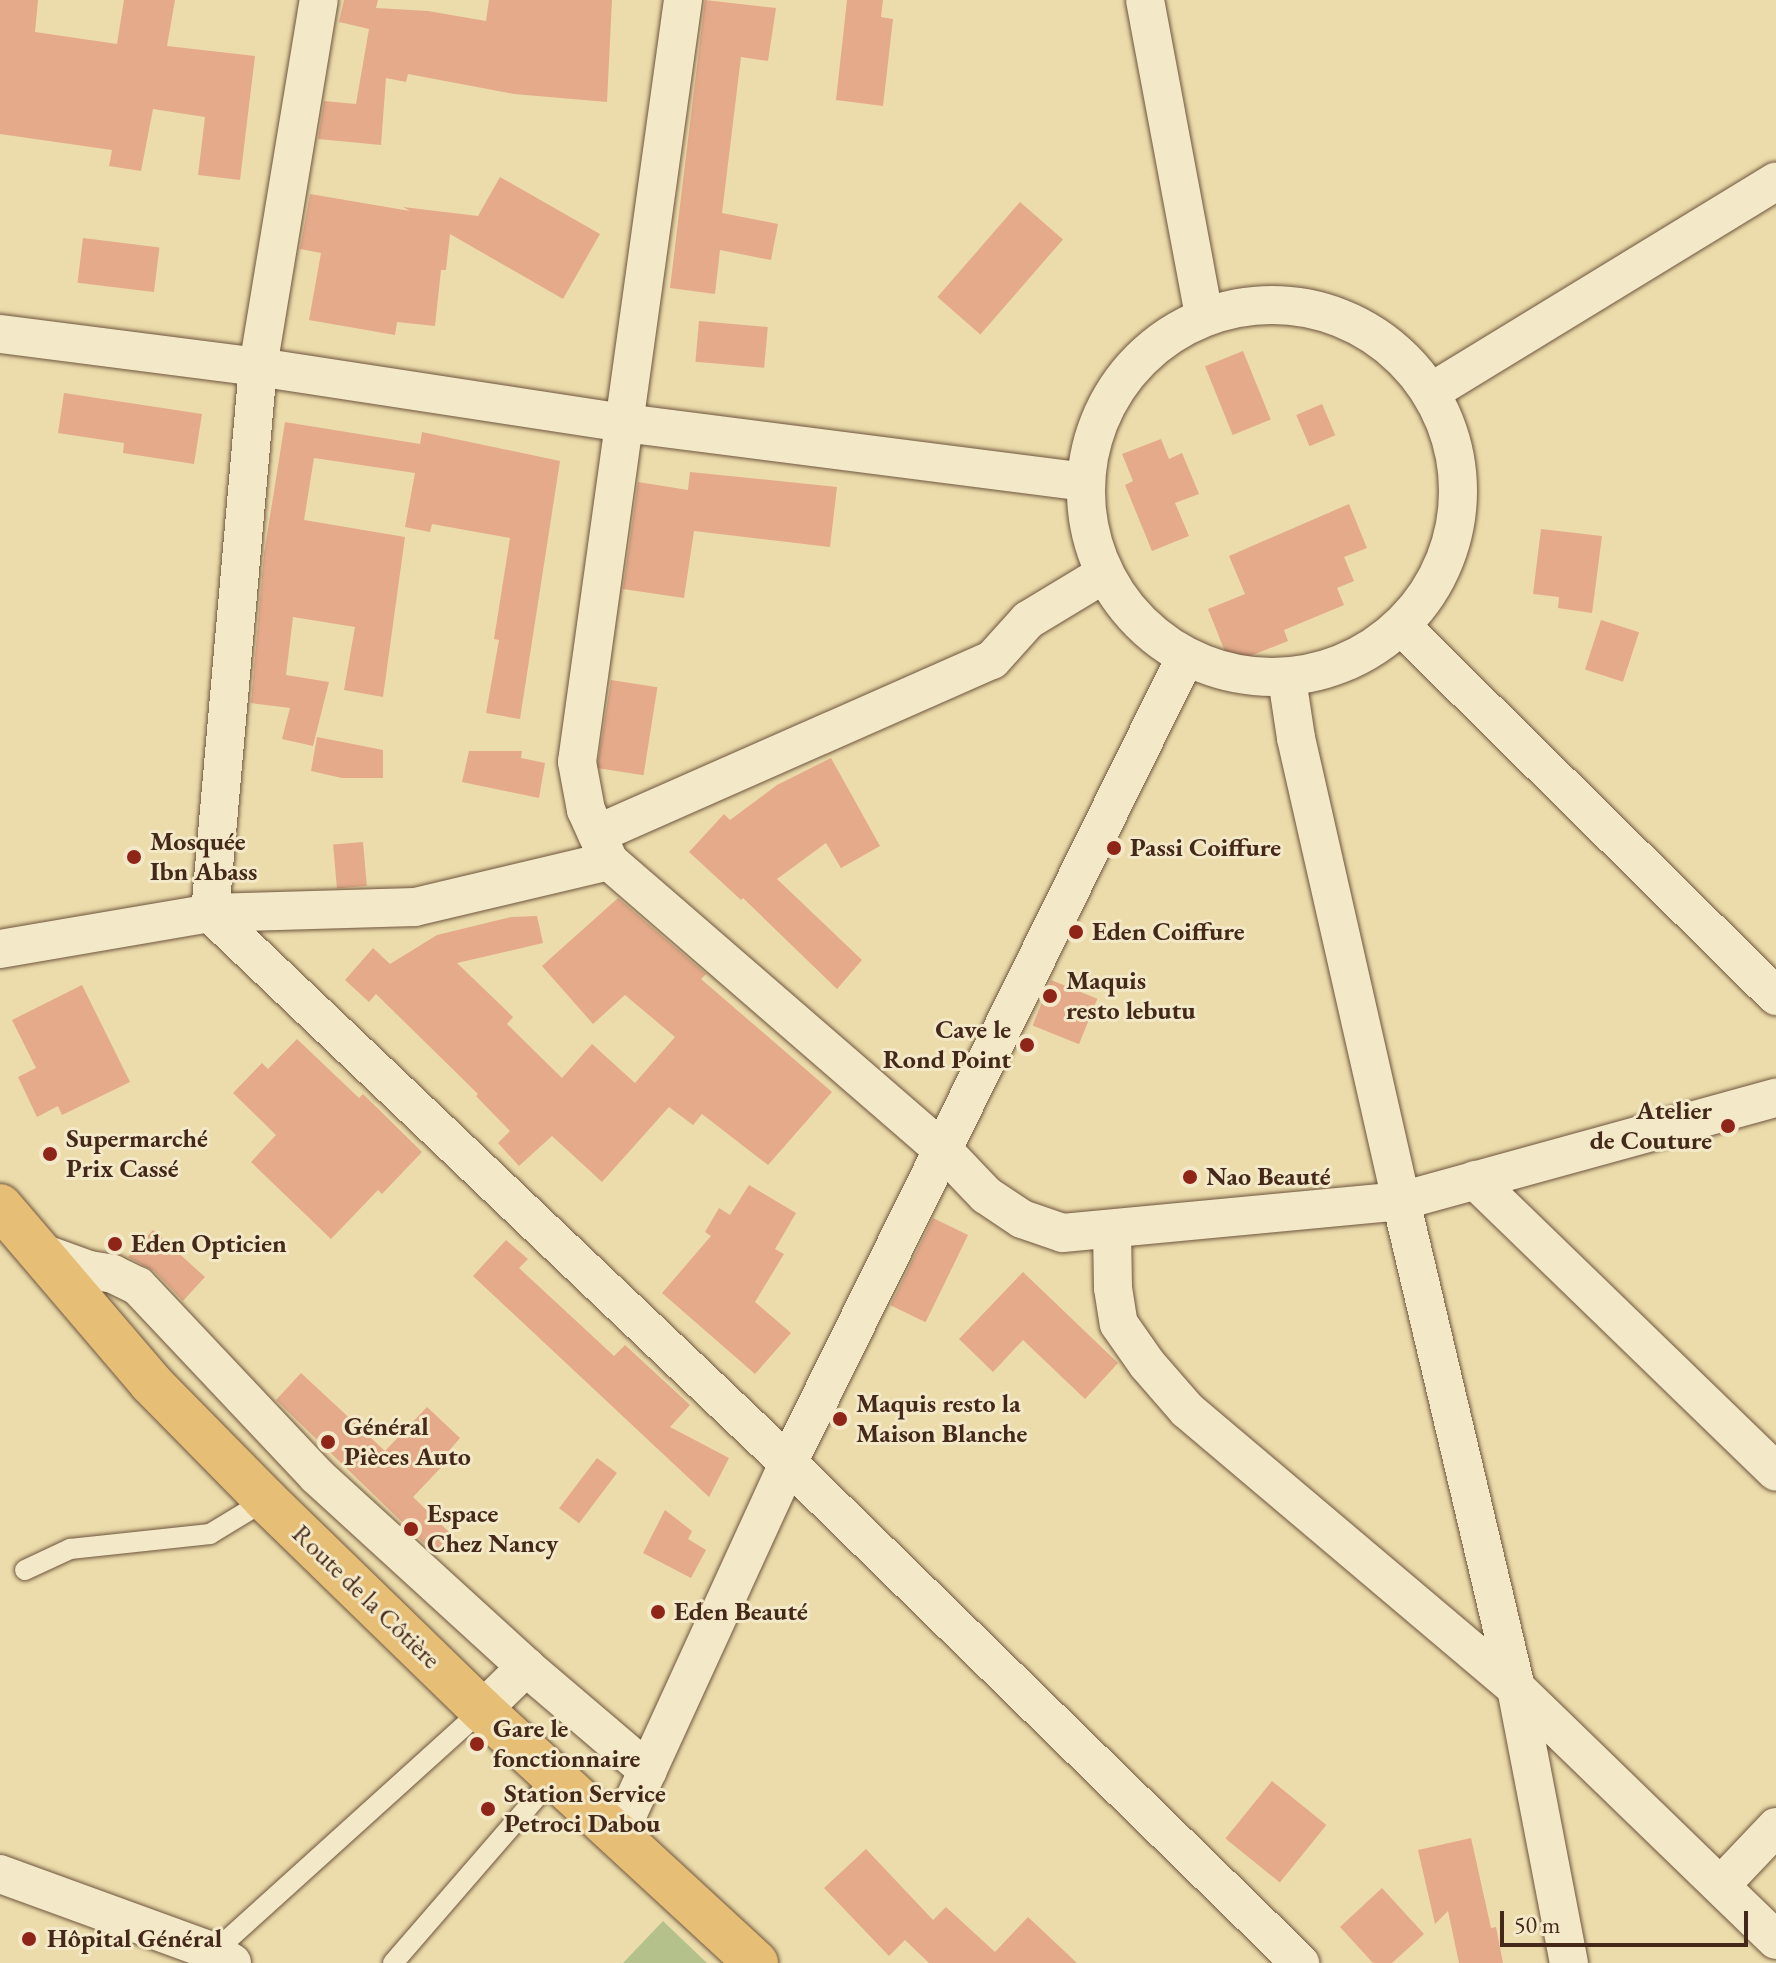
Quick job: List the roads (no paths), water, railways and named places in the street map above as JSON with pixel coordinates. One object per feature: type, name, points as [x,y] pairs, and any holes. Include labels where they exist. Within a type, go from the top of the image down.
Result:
[{"type":"main road","name":"Route de la Côtière","points":[[0,1206],[151,1383],[266,1500],[482,1710],[756,1963]]},
{"type":"street","points":[[210,913],[258,367],[319,0]]},
{"type":"street","points":[[683,0],[577,762],[586,810],[603,848],[944,1151],[986,1195],[1022,1219],[1063,1233],[1401,1201],[1776,1098]]},
{"type":"street","points":[[1145,0],[1204,316]]},
{"type":"street","points":[[1431,392],[1776,181]]},
{"type":"street","points":[[1267,303],[1331,313],[1388,344],[1431,392],[1455,452],[1459,515],[1440,576],[1403,628],[1349,663],[1287,679],[1235,675],[1185,658],[1138,622],[1104,574],[1089,529],[1085,482],[1095,429],[1120,381],[1157,343],[1204,316],[1267,303]]},
{"type":"street","points":[[0,334],[258,367],[625,423],[1085,482]]},
{"type":"street","points":[[0,949],[210,913],[415,907],[603,848],[992,660],[1028,620],[1104,574]]},
{"type":"street","points":[[1403,628],[1776,996]]},
{"type":"street","points":[[618,1835],[788,1463],[1185,658]]},
{"type":"street","points":[[1287,679],[1299,753],[1516,1688],[1569,1963]]},
{"type":"street","points":[[210,913],[788,1463],[1300,1963]]},
{"type":"street","points":[[1475,1180],[1776,1472]]},
{"type":"street","points":[[1112,1230],[1113,1288],[1119,1324],[1147,1364],[1187,1410],[1516,1688],[1776,1940]]},
{"type":"street","points":[[39,1252],[89,1270],[113,1274],[138,1286],[192,1348],[317,1476],[526,1667],[648,1771]]},
{"type":"street","points":[[151,1383],[192,1348]]},
{"type":"street","points":[[266,1500],[317,1476]]},
{"type":"street","points":[[482,1710],[526,1667]]},
{"type":"street","points":[[1721,1885],[1776,1827]]},
{"type":"street","points":[[0,1874],[223,1958]]},
{"type":"lane","points":[[25,1570],[70,1549],[210,1534],[266,1500]]},
{"type":"lane","points":[[223,1958],[482,1710]]},
{"type":"lane","points":[[393,1963],[555,1776]]},
{"type":"place","name":"Passi Coiffure","points":[[1114,848]]},
{"type":"place","name":"Mosquée Ibn Abass","points":[[134,857]]},
{"type":"place","name":"Eden Coiffure","points":[[1076,932]]},
{"type":"place","name":"Maquis resto lebutu","points":[[1050,996]]},
{"type":"place","name":"Cave le Rond Point","points":[[1027,1045]]},
{"type":"place","name":"Atelier de Couture","points":[[1728,1126]]},
{"type":"place","name":"Supermarché Prix Cassé","points":[[50,1154]]},
{"type":"place","name":"Nao Beauté","points":[[1190,1177]]},
{"type":"place","name":"Eden Opticien","points":[[115,1244]]},
{"type":"place","name":"Maquis resto la Maison Blanche","points":[[840,1419]]},
{"type":"place","name":"Général Pièces Auto","points":[[328,1442]]},
{"type":"place","name":"Espace Chez Nancy","points":[[411,1529]]},
{"type":"place","name":"Eden Beauté","points":[[658,1612]]},
{"type":"place","name":"Gare le fonctionnaire","points":[[477,1744]]},
{"type":"place","name":"Station Service Petroci Dabou","points":[[488,1809]]},
{"type":"place","name":"Hôpital Général","points":[[29,1939]]}]
